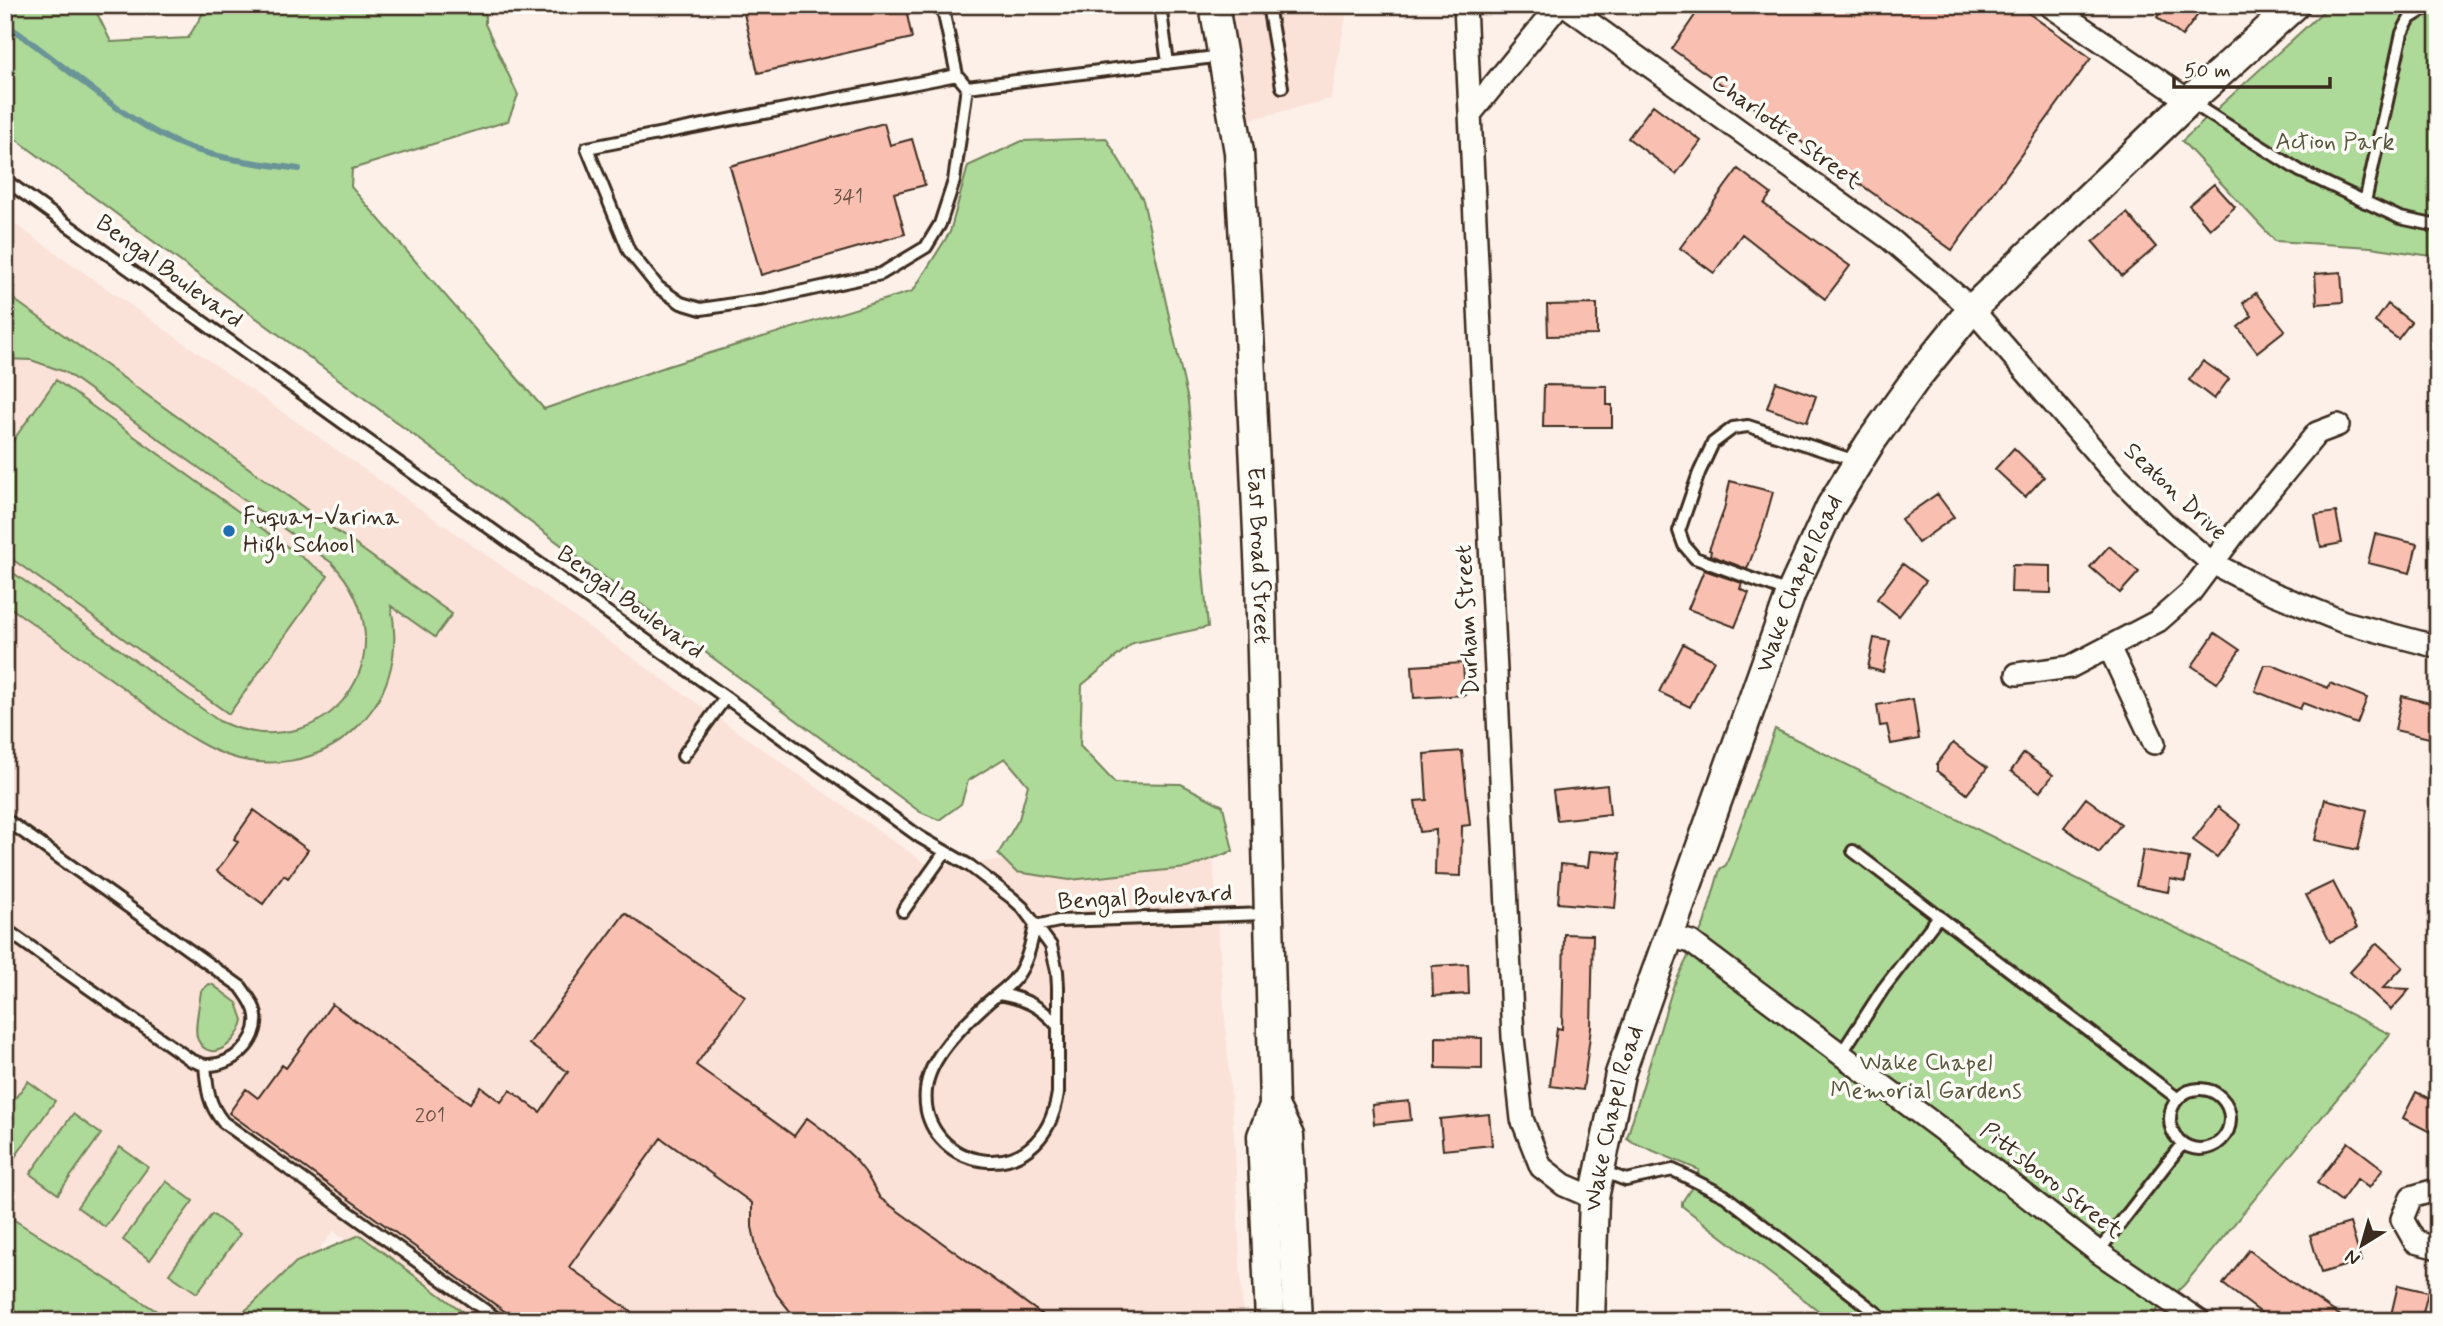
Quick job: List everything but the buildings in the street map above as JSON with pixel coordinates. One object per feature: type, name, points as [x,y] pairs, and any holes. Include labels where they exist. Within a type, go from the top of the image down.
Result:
[{"type":"main road","name":"East Broad Street","points":[[1214,5],[1239,152],[1260,578],[1274,1106],[1262,1136],[1270,1321]]},
{"type":"main road","name":"Wake Chapel Road","points":[[1590,1321],[1594,1198],[1620,1074],[1791,593],[1831,506],[1917,377],[1972,309],[2189,101],[2295,5]]},
{"type":"main road","name":"East Broad Street","points":[[1274,1106],[1289,1136],[1298,1321]]},
{"type":"street","name":"Durham Street","points":[[1465,5],[1513,1037],[1520,1105],[1522,1119],[1541,1167],[1564,1185],[1594,1198]]},
{"type":"street","points":[[1471,113],[1559,5]]},
{"type":"street","name":"Charlotte Street","points":[[1565,5],[1890,239],[1972,309]]},
{"type":"street","points":[[2049,5],[2189,101]]},
{"type":"street","name":"Seaton Drive","points":[[1972,309],[2112,471],[2164,523],[2212,563],[2264,590],[2344,622],[2438,647]]},
{"type":"street","points":[[2017,674],[2070,667],[2158,621],[2190,593],[2316,433],[2338,425]]},
{"type":"street","points":[[2109,647],[2154,743]]},
{"type":"street","name":"Pittsboro Street","points":[[1669,936],[1691,942],[2098,1252],[2191,1319]]},
{"type":"street","points":[[2438,1194],[2432,1191],[2411,1197],[2402,1219],[2415,1242],[2438,1248]]},
{"type":"lane","points":[[942,5],[957,75],[967,87],[954,180],[940,224],[926,247],[881,274],[767,299],[701,309],[681,303],[658,287],[629,251],[586,148],[957,75]]},
{"type":"lane","points":[[1160,5],[1168,63]]},
{"type":"lane","points":[[1268,5],[1282,87]]},
{"type":"lane","points":[[2365,202],[2402,33],[2410,18],[2431,5]]},
{"type":"lane","points":[[967,87],[1223,56]]},
{"type":"lane","points":[[2189,101],[2300,171],[2400,218],[2438,226]]},
{"type":"lane","name":"Bengal Boulevard","points":[[5,180],[920,837],[970,866],[1013,898],[1035,926],[1059,921],[1270,914]]},
{"type":"lane","points":[[1791,593],[1695,558],[1684,545],[1679,531],[1699,473],[1713,443],[1733,428],[1748,426],[1858,462]]},
{"type":"lane","points":[[683,756],[725,698]]},
{"type":"lane","points":[[5,819],[241,987],[251,1001],[256,1017],[253,1035],[244,1049],[232,1059],[220,1064],[205,1065],[177,1052],[5,929]]},
{"type":"lane","points":[[1853,851],[2177,1098]]},
{"type":"lane","points":[[903,911],[945,852]]},
{"type":"lane","points":[[1841,1054],[1883,989],[1939,916]]},
{"type":"lane","points":[[1035,926],[1051,946],[1055,957],[1058,987],[1056,1109],[1046,1131],[1025,1152],[1003,1161],[978,1161],[951,1147],[940,1136],[931,1121],[926,1099],[928,1079],[938,1056],[1023,968],[1035,926]]},
{"type":"lane","points":[[999,993],[1033,1005],[1057,1025]]},
{"type":"lane","points":[[205,1065],[208,1096],[213,1110],[223,1122],[500,1321]]},
{"type":"lane","points":[[2194,1089],[2214,1092],[2222,1098],[2231,1115],[2230,1125],[2220,1142],[2201,1150],[2182,1144],[2175,1137],[2170,1127],[2171,1107],[2177,1098],[2194,1089]]},
{"type":"lane","points":[[2098,1252],[2182,1144]]},
{"type":"lane","points":[[1598,1170],[1626,1180],[1673,1170],[1725,1196],[1887,1321]]},
{"type":"shaded area","points":[[1231,5],[1348,5],[1331,99],[1245,121]]},
{"type":"shaded area","name":"Fuquay-Varina High School","points":[[5,217],[929,866],[1212,844],[1235,1150],[1243,1321],[457,1321],[333,1231],[267,1321],[154,1321],[5,1220]]},
{"type":"green space","points":[[5,5],[93,5],[111,42],[188,38],[208,5],[485,5],[485,24],[518,95],[508,121],[352,169],[351,187],[544,409],[668,366],[913,291],[950,232],[968,166],[1022,141],[1106,138],[1143,200],[1188,401],[1208,627],[1133,643],[1082,685],[1080,746],[1115,783],[1181,784],[1223,806],[1233,851],[1187,868],[1070,880],[1016,872],[998,854],[1019,819],[1028,785],[1005,758],[968,781],[961,804],[939,820],[920,812],[5,131]]},
{"type":"green space","name":"Action Park","points":[[2330,5],[2438,5],[2438,257],[2371,247],[2275,241],[2182,141]]},
{"type":"green space","points":[[5,293],[452,614],[435,637],[391,606],[394,622],[393,654],[386,684],[371,712],[345,738],[310,756],[291,761],[252,761],[214,750],[178,729],[5,604],[5,567],[219,721],[259,733],[294,730],[325,717],[348,694],[361,666],[365,632],[355,597],[332,563],[65,372],[31,360],[5,359]]},
{"type":"green space","points":[[56,380],[328,576],[229,714],[5,554],[5,452]]},
{"type":"green space","name":"Wake Chapel Memorial Gardens","points":[[1775,729],[2390,1034],[2184,1285],[2149,1321],[1832,1321],[1682,1206],[1699,1170],[1627,1138],[1673,987],[1704,924],[1720,869],[1726,865]]},
{"type":"green space","points":[[209,984],[237,1003],[243,1020],[236,1036],[217,1051],[204,1047],[197,1036],[196,1023],[201,991]]},
{"type":"green space","points":[[28,1081],[55,1101],[12,1161],[5,1156],[5,1112]]},
{"type":"green space","points":[[73,1114],[101,1134],[58,1194],[30,1174]]},
{"type":"green space","points":[[120,1147],[148,1167],[105,1227],[77,1207]]},
{"type":"green space","points":[[166,1181],[193,1201],[150,1260],[123,1240]]},
{"type":"green space","points":[[5,1214],[172,1321],[5,1321]]},
{"type":"green space","points":[[212,1214],[240,1234],[197,1293],[169,1274]]},
{"type":"green space","points":[[360,1235],[475,1321],[231,1321],[252,1305],[296,1262]]},
{"type":"waterway","points":[[5,24],[129,116],[173,141],[219,156],[299,169]]},
{"type":"place","name":"Fuquay-Varina High School","points":[[229,531]]}]
